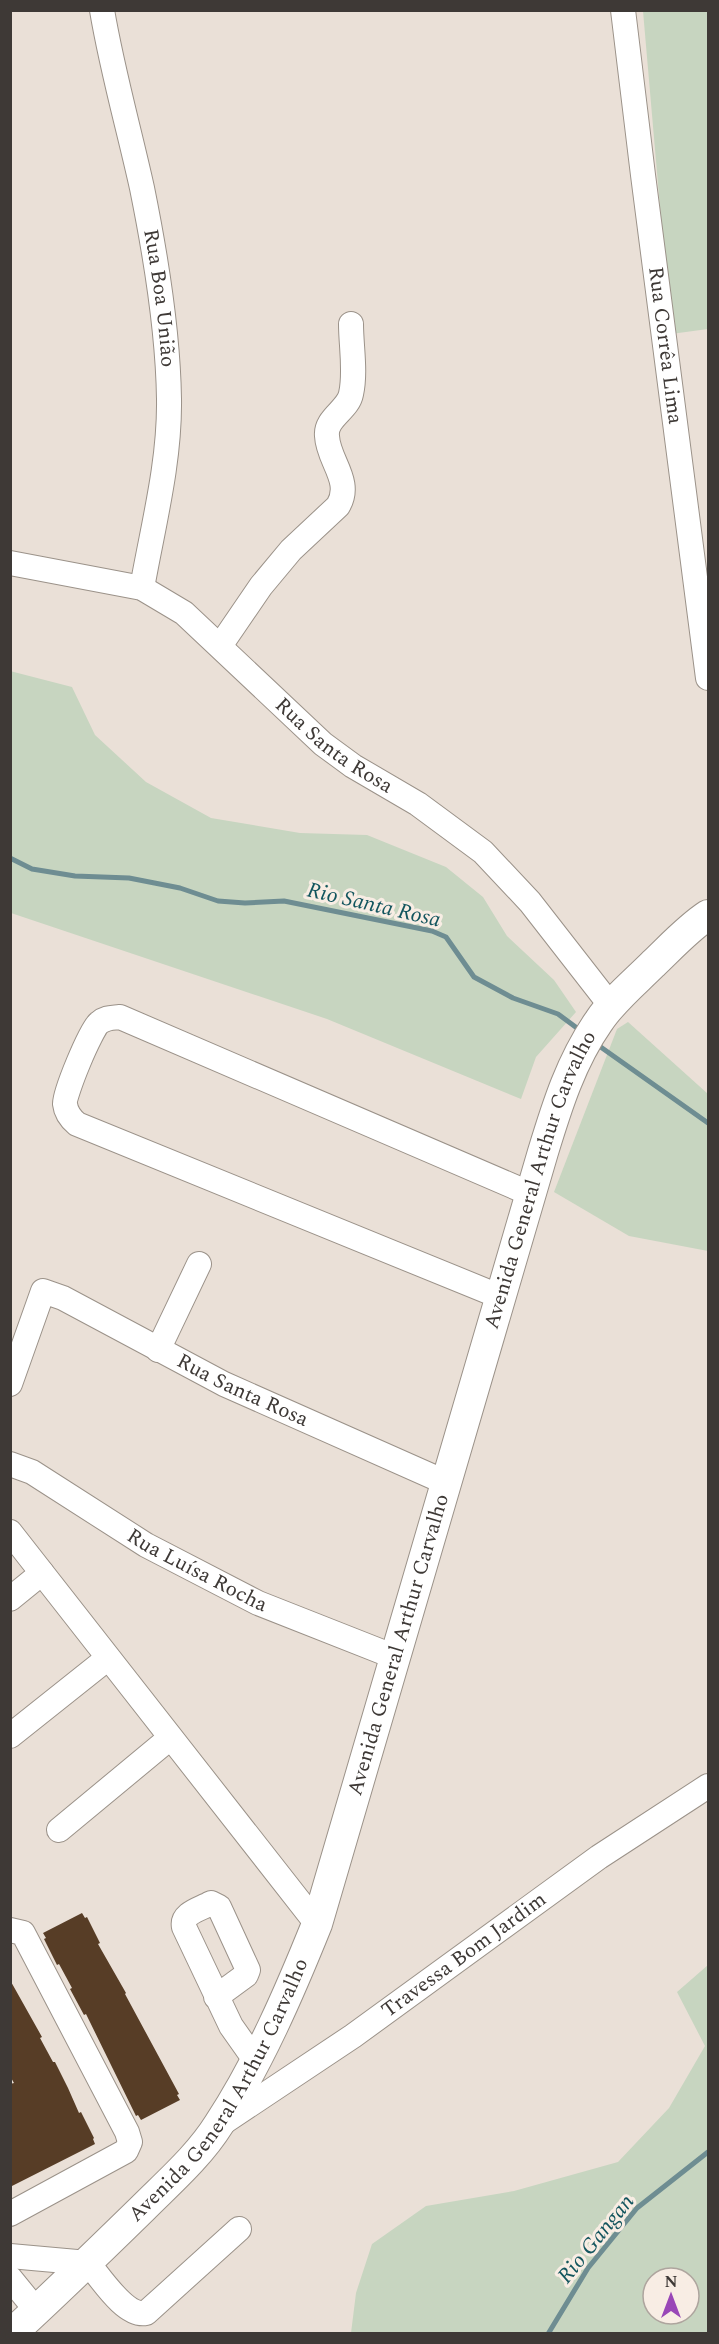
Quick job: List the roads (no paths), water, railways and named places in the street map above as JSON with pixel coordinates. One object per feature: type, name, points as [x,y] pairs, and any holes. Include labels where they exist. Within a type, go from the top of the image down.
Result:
[{"type":"main road","name":"Avenida General Arthur Carvalho","points":[[11,2334],[88,2263],[182,2169],[219,2126],[255,2060],[298,1971],[316,1924],[531,1194],[559,1102],[576,1058],[605,1013],[665,953],[708,915]]},
{"type":"street","name":"Rua Boa União","points":[[102,10],[156,260],[167,364],[168,432],[142,588]]},
{"type":"street","name":"Rua Corrêa Lima","points":[[623,10],[708,678]]},
{"type":"street","points":[[220,646],[261,586],[291,550],[338,506],[342,499],[343,482],[326,434],[329,424],[351,396],[351,324]]},
{"type":"street","name":"Rua Santa Rosa","points":[[10,563],[142,588],[184,613],[323,744],[353,766],[418,804],[483,852],[530,902],[605,1013]]},
{"type":"street","points":[[501,1297],[77,1124],[69,1116],[65,1105],[66,1091],[96,1025],[105,1018],[120,1017],[531,1194]]},
{"type":"street","points":[[158,1350],[199,1264]]},
{"type":"street","name":"Rua Santa Rosa","points":[[10,1384],[43,1291],[63,1298],[224,1384],[447,1483]]},
{"type":"street","name":"Rua Luísa Rocha","points":[[10,1464],[32,1472],[146,1545],[258,1603],[395,1657]]},
{"type":"street","points":[[10,1532],[316,1924]]},
{"type":"street","points":[[10,1599],[42,1573]]},
{"type":"street","points":[[10,1736],[108,1658]]},
{"type":"street","points":[[59,1830],[170,1738]]},
{"type":"street","name":"Travessa Bom Jardim","points":[[219,2126],[353,2036],[599,1857],[708,1786]]},
{"type":"street","points":[[10,1930],[23,1933],[127,2132],[130,2142],[126,2151],[10,2214]]},
{"type":"street","points":[[216,1997],[231,2026],[255,2060]]},
{"type":"street","points":[[10,2256],[88,2263],[126,2307],[140,2314],[146,2313],[239,2229]]},
{"type":"street","points":[[10,2278],[36,2310]]},
{"type":"waterway","name":"Rio Santa Rosa","points":[[10,858],[32,869],[75,876],[129,878],[180,888],[218,901],[245,903],[284,901],[432,931],[446,937],[474,977],[513,998],[558,1014],[581,1031]]},
{"type":"waterway","name":"Rio Santa Rosa","points":[[595,1043],[708,1123]]},
{"type":"waterway","name":"Rio Gangan","points":[[548,2334],[588,2268],[637,2208],[708,2152]]}]
